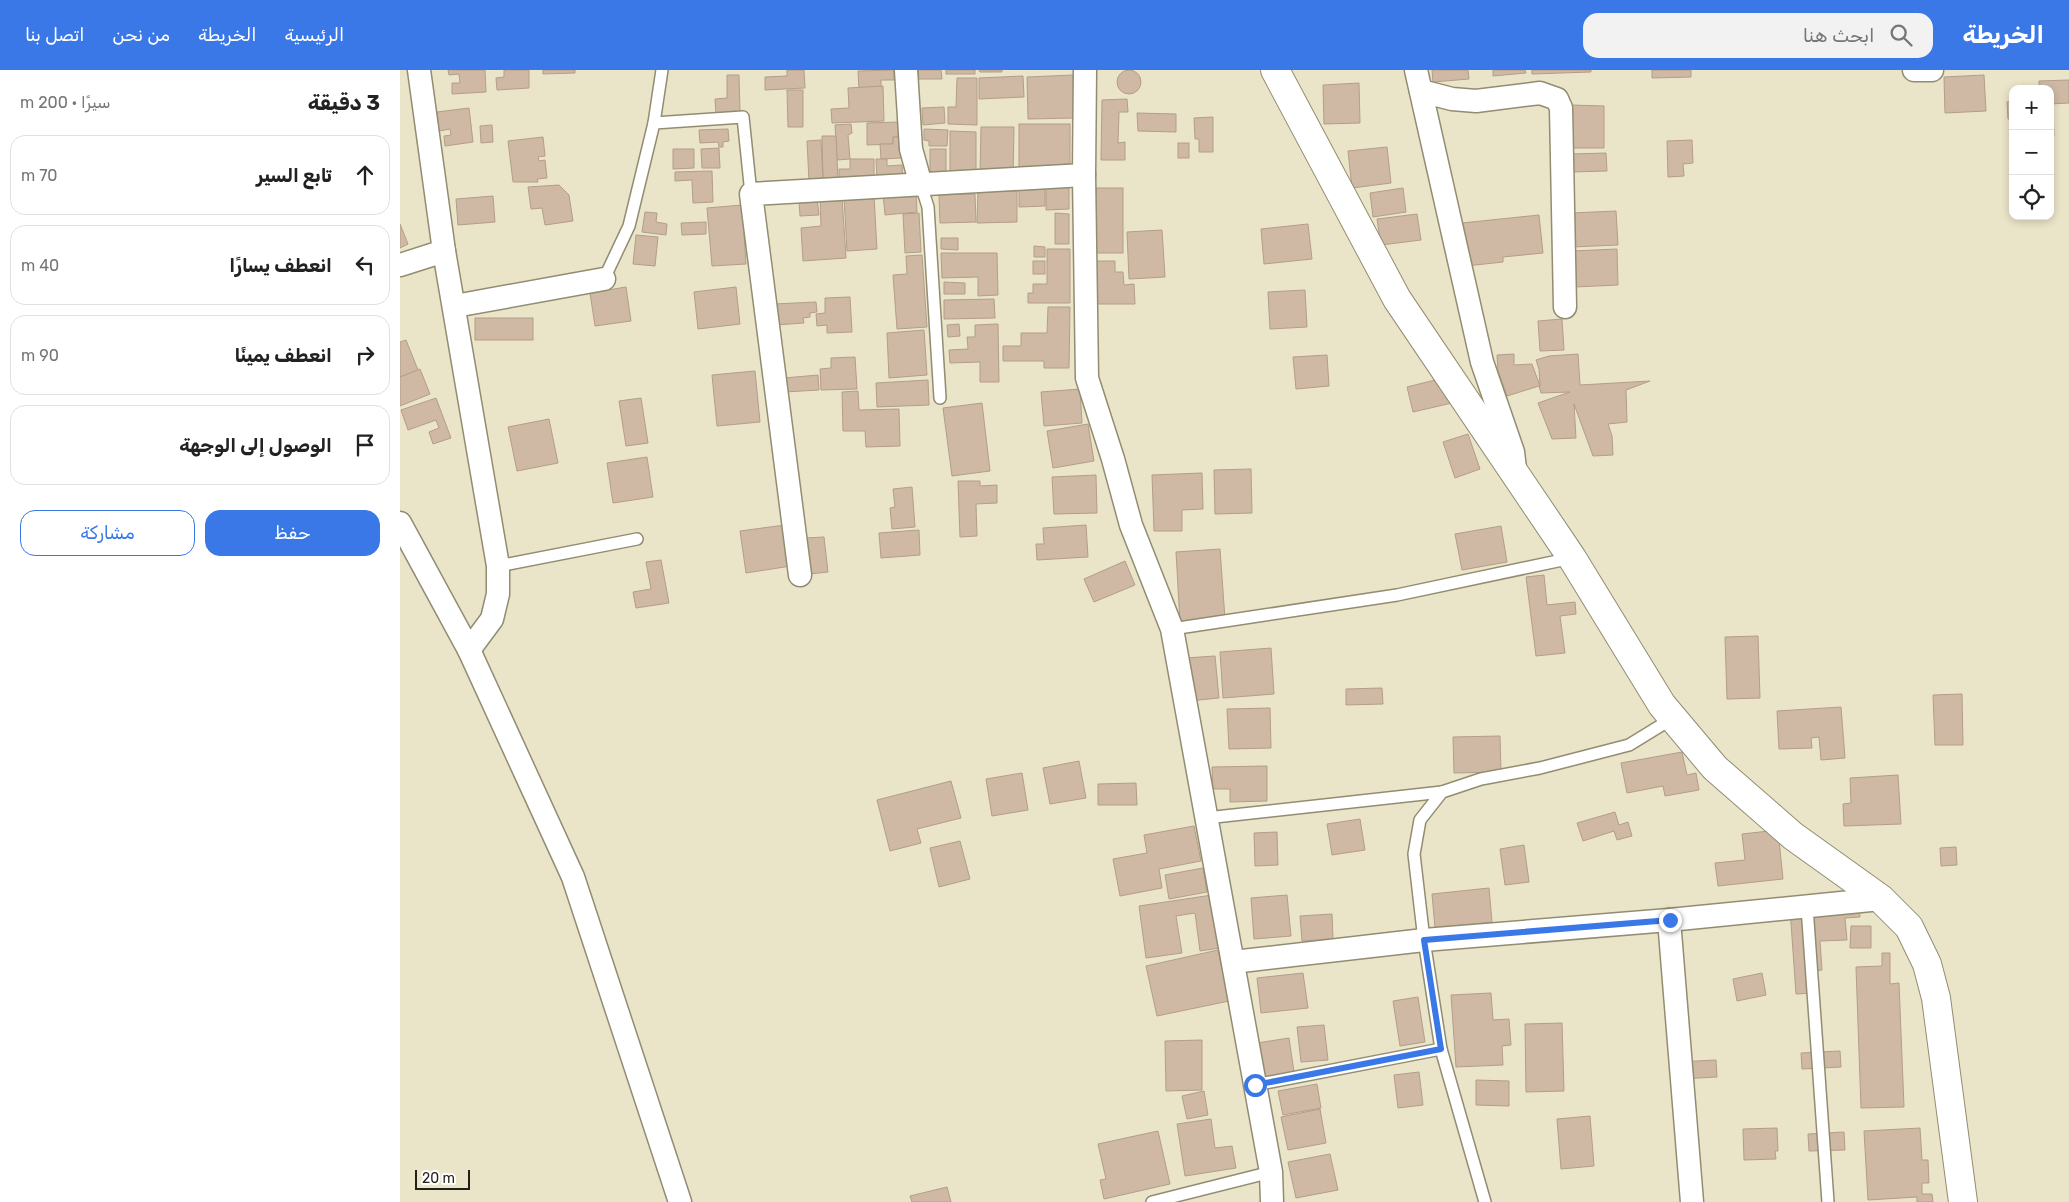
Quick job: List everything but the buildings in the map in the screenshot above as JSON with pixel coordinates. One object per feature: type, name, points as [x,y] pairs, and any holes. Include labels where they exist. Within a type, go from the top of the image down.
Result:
[{"type":"street","points":[[419,70],[444,251],[498,566],[498,594],[492,618],[470,650]]},
{"type":"street","points":[[906,70],[912,149],[921,185]]},
{"type":"street","points":[[1085,70],[1084,175],[1087,378],[1113,459],[1131,525],[1172,629],[1271,1172],[1272,1202]]},
{"type":"street","points":[[1275,70],[1397,299],[1572,558],[1662,705],[1715,768],[1793,836],[1882,899],[1909,927],[1927,964],[1936,998],[1963,1202]]},
{"type":"street","points":[[1914,70],[1932,70]]},
{"type":"street","points":[[1418,81],[1482,362],[1513,452],[1516,475]]},
{"type":"street","points":[[1418,81],[1452,99],[1476,101],[1540,93],[1557,99],[1562,108],[1565,307]]},
{"type":"street","points":[[800,575],[751,194],[1084,175]]},
{"type":"street","points":[[400,265],[444,251]]},
{"type":"street","points":[[454,306],[604,279]]},
{"type":"street","points":[[400,523],[470,650],[573,877],[680,1202]]},
{"type":"street","points":[[1233,962],[1424,940],[1670,920],[1882,899]]},
{"type":"street","points":[[1670,920],[1692,1202]]},
{"type":"lane","points":[[604,279],[629,226],[654,123],[662,70]]},
{"type":"lane","points":[[654,123],[743,117],[751,194]]},
{"type":"lane","points":[[921,185],[928,207],[940,398]]},
{"type":"lane","points":[[498,566],[637,539]]},
{"type":"lane","points":[[1172,629],[1397,595],[1572,558]]},
{"type":"lane","points":[[1206,818],[1442,792],[1481,779],[1540,768],[1629,745],[1673,718]]},
{"type":"lane","points":[[1442,792],[1420,820],[1414,854],[1424,940],[1441,1049],[1486,1202]]},
{"type":"lane","points":[[1807,907],[1828,1202]]},
{"type":"lane","points":[[1255,1085],[1441,1049]]},
{"type":"lane","points":[[1152,1202],[1271,1172]]},
{"type":"route","points":[[1255,1085],[1441,1049],[1424,940],[1670,920]]}]
